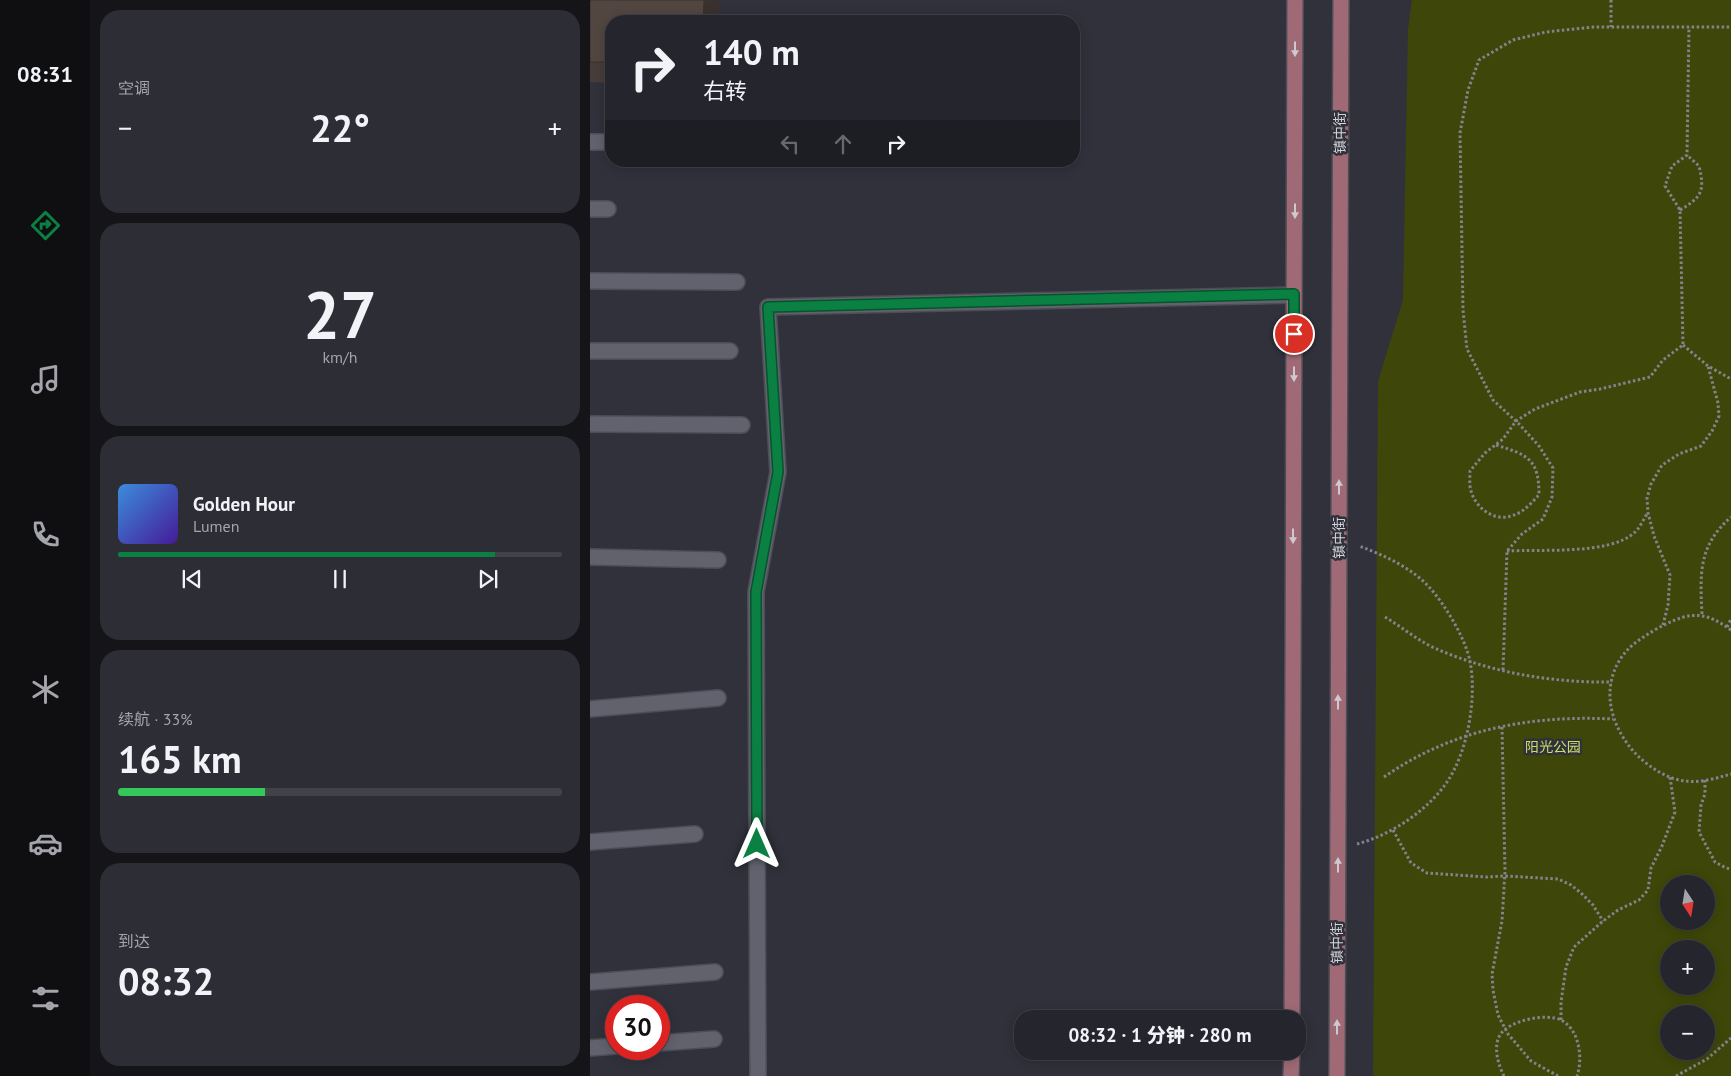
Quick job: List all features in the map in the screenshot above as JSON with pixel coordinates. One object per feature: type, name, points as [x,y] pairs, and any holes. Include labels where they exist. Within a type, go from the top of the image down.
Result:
[{"type":"main road","points":[[1292,1010],[1295,0]]},
{"type":"main road","name":"镇中街","points":[[1337,1076],[1341,0]]},
{"type":"main road","points":[[1292,1060],[1292,1076]]},
{"type":"street","points":[[590,142],[605,142]]},
{"type":"street","points":[[590,209],[608,209]]},
{"type":"street","points":[[590,281],[737,282]]},
{"type":"street","points":[[758,1076],[756,592],[778,472],[768,307],[1294,294]]},
{"type":"street","points":[[590,351],[730,351]]},
{"type":"street","points":[[590,424],[742,425]]},
{"type":"street","points":[[590,558],[718,560]]},
{"type":"street","points":[[590,709],[718,698]]},
{"type":"street","points":[[590,842],[695,834]]},
{"type":"street","points":[[590,982],[715,972]]},
{"type":"street","points":[[670,1042],[714,1039]]},
{"type":"street","points":[[590,1048],[605,1047]]},
{"type":"path","points":[[1611,0],[1611,27]]},
{"type":"path","points":[[1503,670],[1507,551],[1522,534],[1543,519],[1552,497],[1553,468],[1540,446],[1493,400],[1467,349],[1463,310],[1460,133],[1468,90],[1479,60],[1513,40],[1546,32],[1611,27],[1731,27]]},
{"type":"path","points":[[1680,210],[1695,201],[1702,188],[1699,166],[1687,155],[1689,27]]},
{"type":"path","points":[[1687,155],[1672,166],[1665,186],[1680,210],[1683,345],[1708,366],[1731,380]]},
{"type":"path","points":[[1496,445],[1522,455],[1533,462],[1539,479],[1539,495],[1514,516],[1497,518],[1482,510],[1471,491],[1470,471],[1485,453],[1503,439],[1516,421],[1535,409],[1580,392],[1650,377],[1663,360],[1683,345]]},
{"type":"path","points":[[1663,625],[1669,598],[1670,575],[1654,536],[1648,513],[1647,498],[1651,484],[1662,466],[1679,454],[1701,446],[1712,431],[1719,416],[1718,403],[1708,366]]},
{"type":"path","points":[[1507,551],[1579,549],[1601,547],[1620,542],[1636,532],[1648,513]]},
{"type":"path","points":[[1702,614],[1701,580],[1704,559],[1710,540],[1731,517]]},
{"type":"path","points":[[1338,850],[1393,830],[1436,796],[1447,782],[1458,762],[1466,736],[1472,696],[1470,660],[1452,620],[1430,587],[1414,574],[1385,557],[1339,539]]},
{"type":"path","points":[[1731,630],[1702,614],[1679,617],[1655,629],[1625,652],[1617,665],[1612,682],[1610,701],[1613,718],[1622,737],[1646,763],[1670,777],[1686,781],[1705,780],[1731,774]]},
{"type":"path","points":[[1385,617],[1429,645],[1503,670],[1550,680],[1580,683],[1612,682]]},
{"type":"path","points":[[1727,627],[1731,619]]},
{"type":"path","points":[[1384,777],[1399,766],[1433,749],[1466,736],[1502,727],[1574,717],[1613,718]]},
{"type":"path","points":[[1502,727],[1505,876],[1502,921],[1492,974],[1498,1015],[1516,1045],[1531,1061],[1558,1076]]},
{"type":"path","points":[[1561,1020],[1566,967],[1574,948],[1603,920],[1639,900],[1648,890],[1651,868],[1662,846],[1674,812],[1670,777]]},
{"type":"path","points":[[1705,780],[1705,794],[1701,805],[1698,832],[1715,862],[1731,869]]},
{"type":"path","points":[[1393,830],[1411,863],[1427,874],[1505,876],[1558,880],[1571,885],[1593,905],[1603,920]]},
{"type":"path","points":[[1504,1076],[1499,1066],[1497,1043],[1500,1035],[1505,1029],[1538,1017],[1550,1017],[1561,1020],[1568,1026],[1576,1038],[1580,1049],[1580,1064],[1577,1076]]},
{"type":"path","points":[[1676,1076],[1707,1059],[1731,1038]]},
{"type":"green space","name":"阳光公园","points":[[1412,0],[1731,0],[1731,1076],[1373,1076],[1378,381],[1403,300],[1408,29]]},
{"type":"building","points":[[590,0],[704,0],[703,15],[605,15],[605,62],[590,62]]},
{"type":"route","points":[[757,844],[756,592],[778,472],[768,307],[1294,294],[1294,334]]}]
